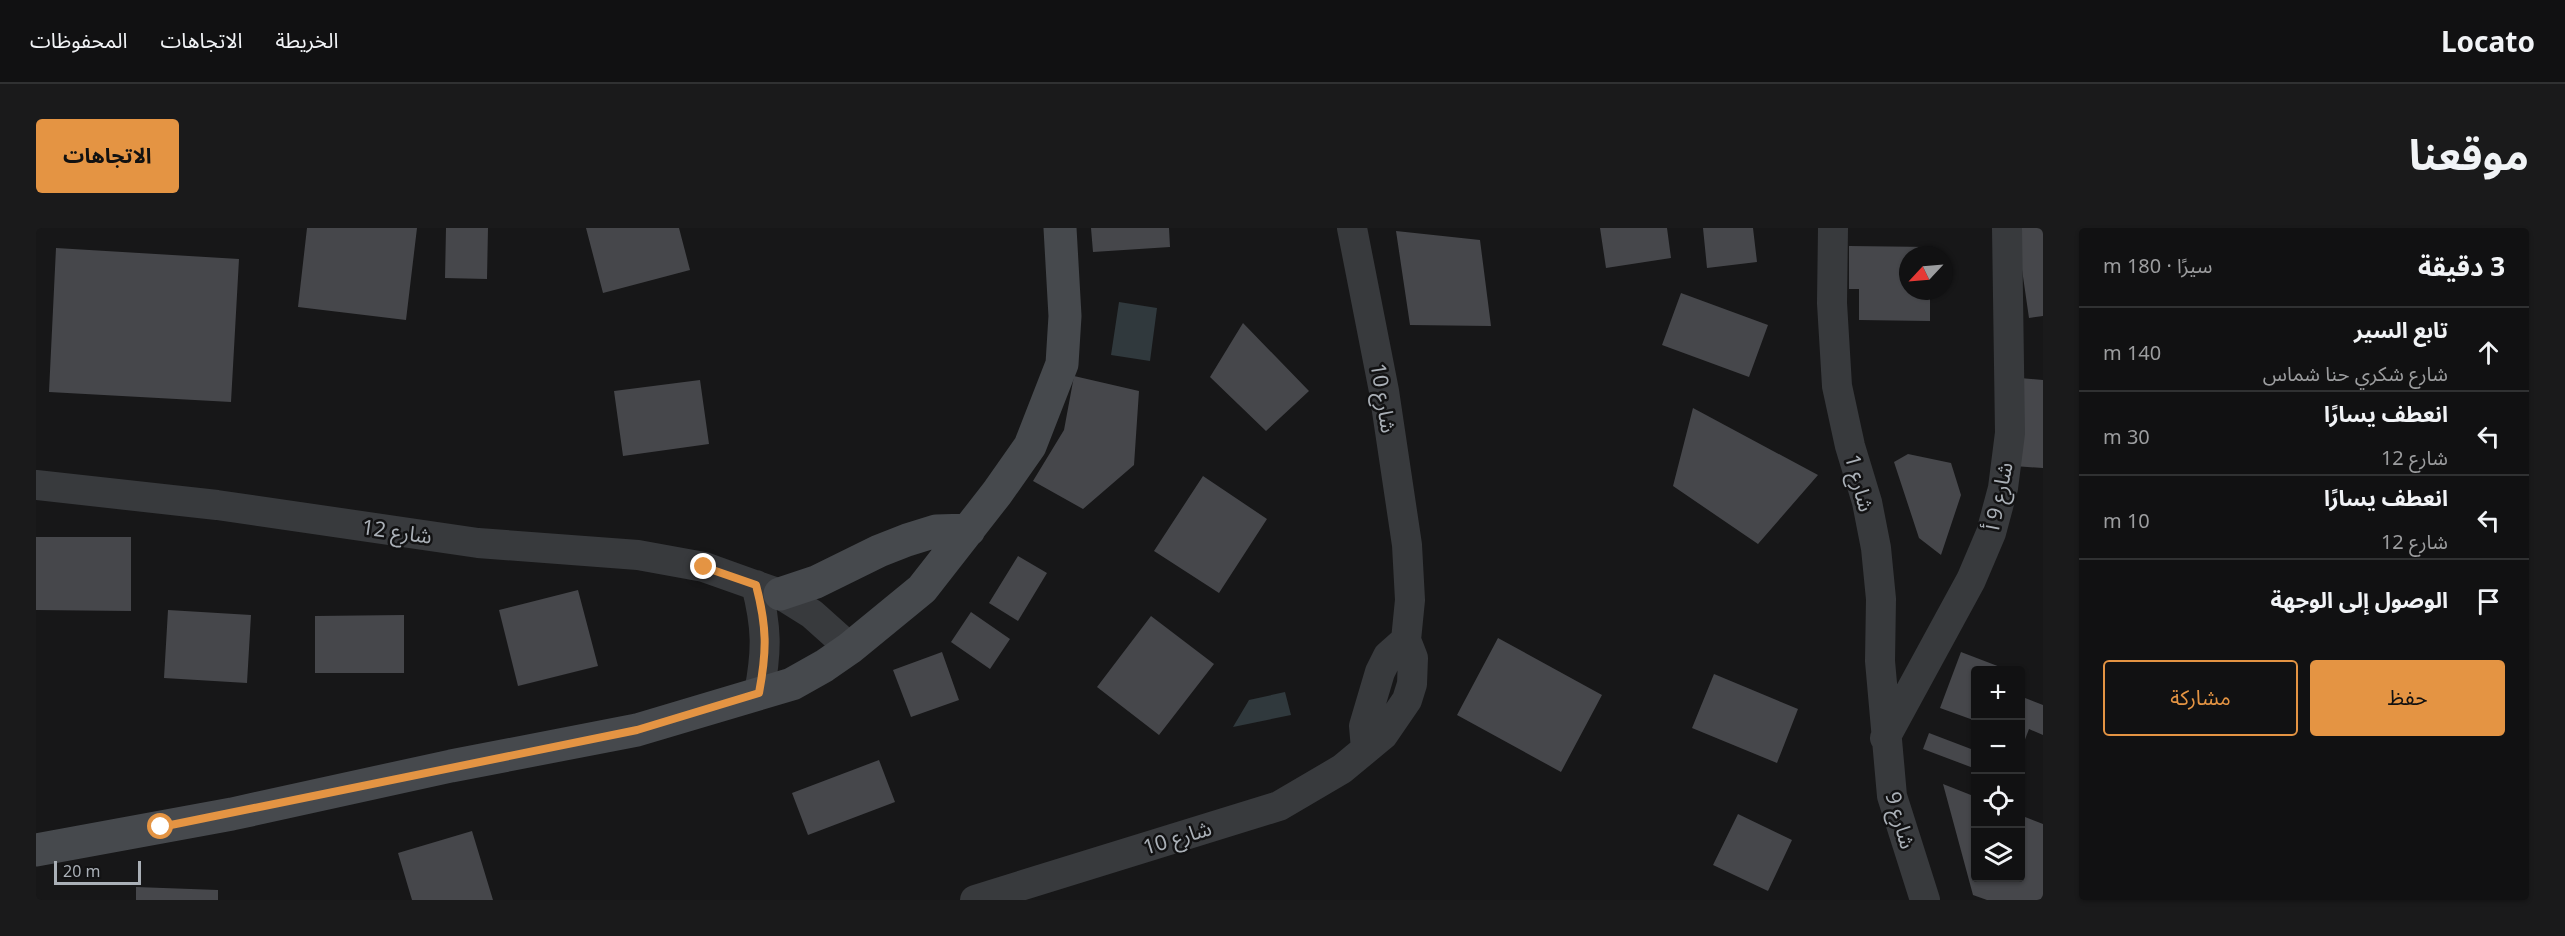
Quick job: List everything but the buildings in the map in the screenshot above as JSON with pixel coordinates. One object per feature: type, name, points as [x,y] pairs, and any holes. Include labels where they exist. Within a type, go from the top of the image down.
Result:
[{"type":"street","points":[[36,850],[232,814],[440,769],[637,730],[792,684],[850,648],[922,589],[969,530],[1030,446],[1062,364],[1065,316],[1059,228]]},
{"type":"street","name":"شارع 10","points":[[975,900],[1279,806],[1342,769],[1366,750],[1383,735],[1407,700],[1412,684],[1413,658],[1406,640],[1410,600],[1407,545],[1384,391],[1352,228]]},
{"type":"street","name":"شارع 1","points":[[1833,228],[1832,303],[1837,386],[1850,446],[1867,502],[1876,548],[1881,599],[1880,661],[1885,738]]},
{"type":"street","name":"شارع 9 أ","points":[[1885,738],[1971,580],[1991,533],[2003,488],[2010,433],[2007,228]]},
{"type":"street","name":"شارع 12","points":[[36,484],[217,505],[478,543],[638,555],[704,567],[768,590],[812,614],[850,648]]},
{"type":"street","points":[[759,693],[766,653],[764,614],[768,590],[816,582],[879,551],[936,531],[969,530]]},
{"type":"street","name":"شارع 9","points":[[1885,738],[1892,796],[1925,900]]},
{"type":"shaded area","points":[[1119,302],[1157,308],[1150,361],[1111,355]]},
{"type":"shaded area","points":[[1285,692],[1291,715],[1233,727],[1249,700]]},
{"type":"route","points":[[161,827],[232,814],[451,766],[637,730],[759,693],[766,653],[764,614],[756,585],[704,567]]}]
